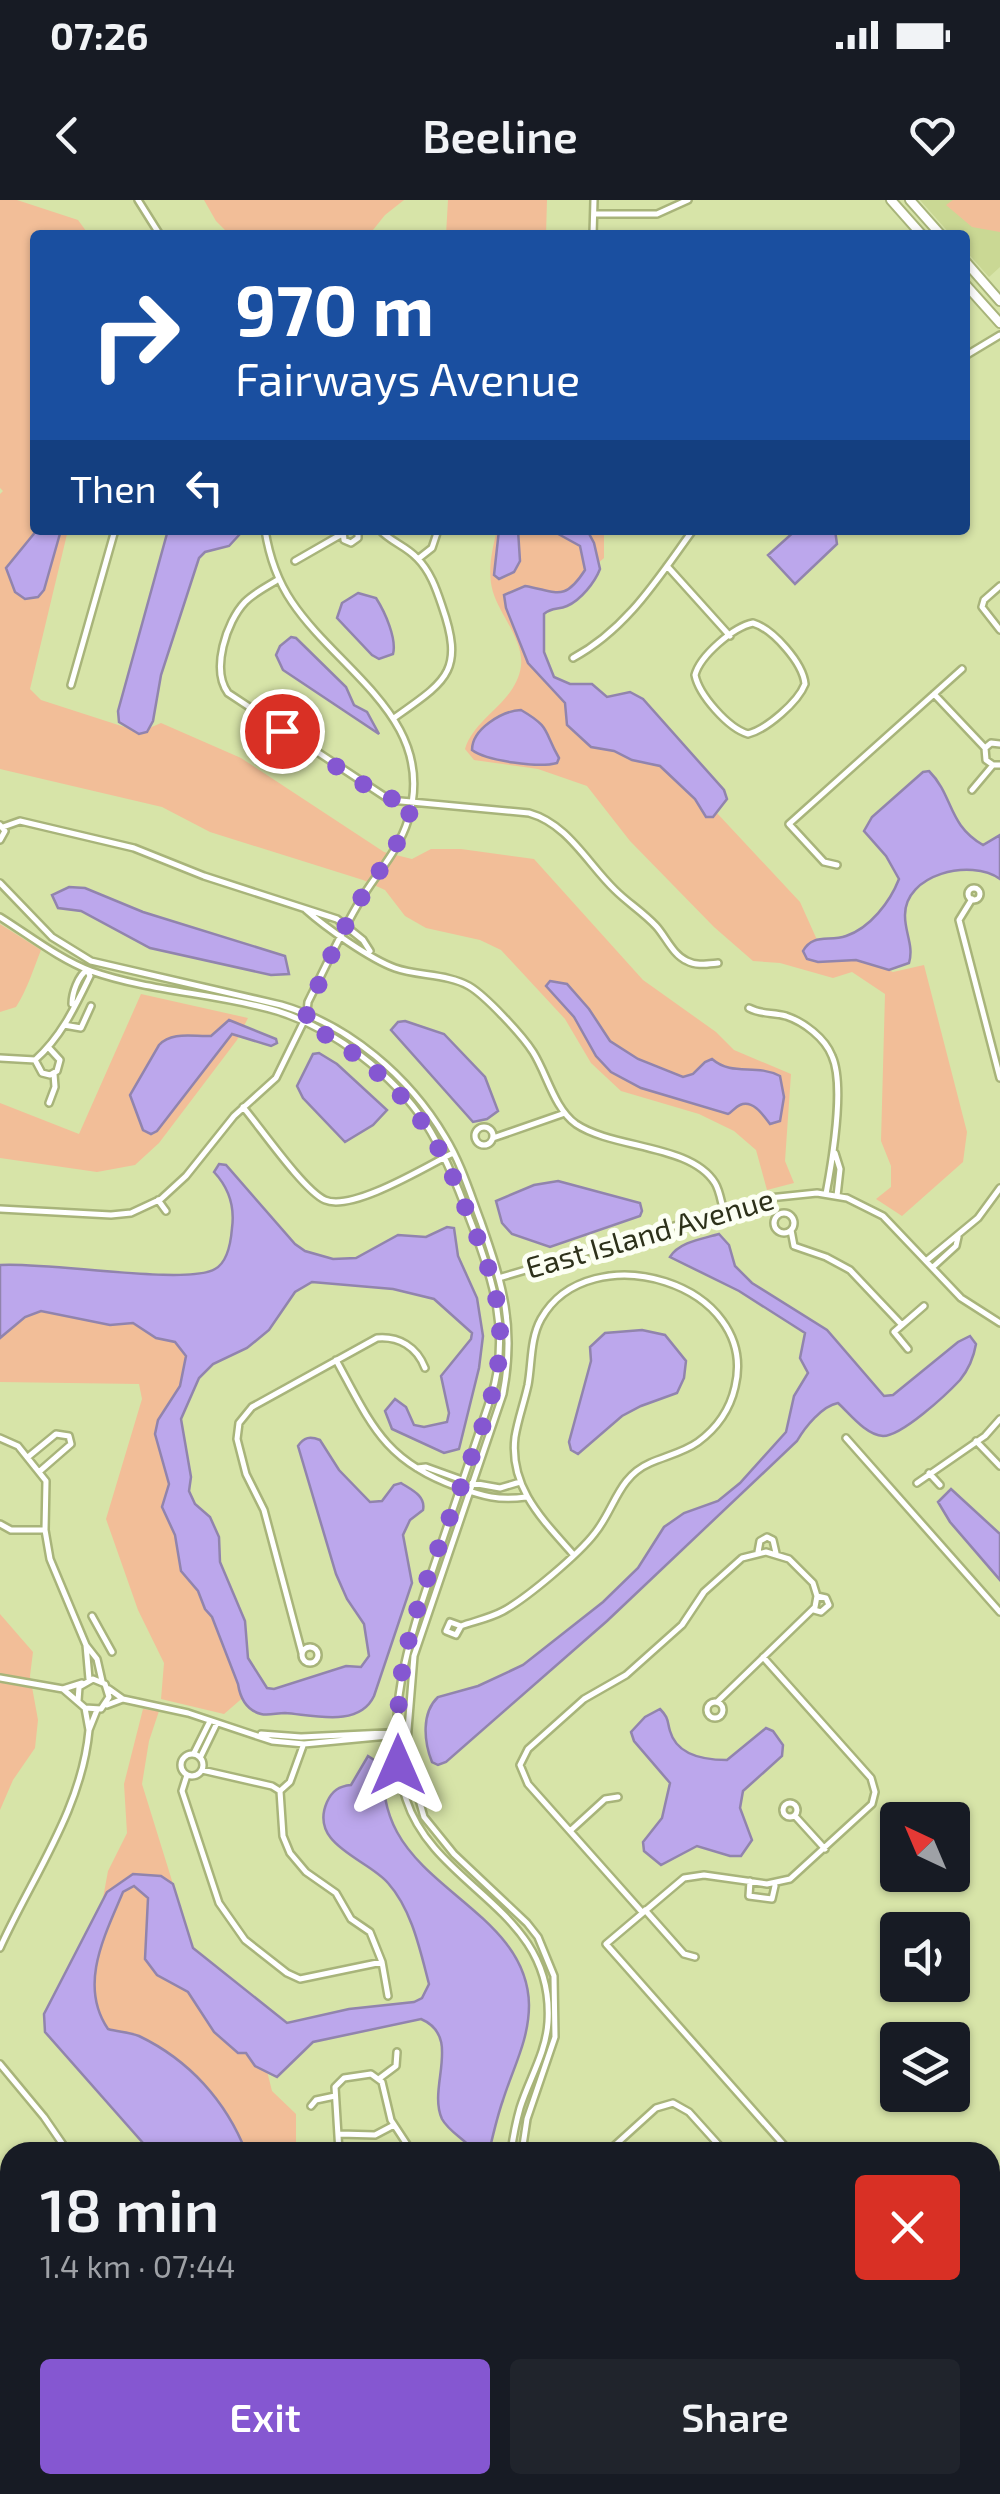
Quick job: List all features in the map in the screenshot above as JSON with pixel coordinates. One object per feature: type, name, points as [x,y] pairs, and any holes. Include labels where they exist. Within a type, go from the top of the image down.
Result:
[{"type":"main road","points":[[891,200],[918,230]]},
{"type":"main road","points":[[910,200],[937,230]]},
{"type":"main road","points":[[970,267],[1000,300]]},
{"type":"main road","points":[[970,290],[1000,324]]},
{"type":"street","points":[[138,200],[157,230]]},
{"type":"street","points":[[593,230],[594,200]]},
{"type":"street","points":[[594,214],[658,214],[688,200]]},
{"type":"street","points":[[970,353],[1000,334]]},
{"type":"street","points":[[71,685],[114,535]]},
{"type":"street","points":[[0,1209],[131,1213],[179,1184],[243,1107],[279,1074],[304,1022],[308,1002],[347,926],[402,835],[412,802],[412,762],[394,718],[303,617],[279,580],[266,535]]},
{"type":"street","points":[[294,561],[337,535]]},
{"type":"street","points":[[387,535],[418,558],[434,581],[453,653],[436,686],[394,718]]},
{"type":"street","points":[[418,558],[432,548],[436,535]]},
{"type":"street","points":[[574,658],[602,641],[627,618],[690,535]]},
{"type":"street","points":[[667,566],[730,636]]},
{"type":"street","points":[[279,580],[250,597],[232,621],[220,671],[224,688],[383,797],[528,813],[546,819],[564,831],[584,858],[651,921],[683,960],[718,963]]},
{"type":"street","points":[[1000,586],[984,600],[982,607],[1000,630]]},
{"type":"street","points":[[746,624],[762,626],[800,668],[805,679],[798,695],[754,733],[736,729],[695,682],[700,663],[730,636],[746,624]]},
{"type":"street","points":[[837,865],[824,862],[789,824],[962,669]]},
{"type":"street","points":[[934,694],[985,748]]},
{"type":"street","points":[[985,748],[999,742]]},
{"type":"street","points":[[972,790],[997,765],[984,756],[985,748]]},
{"type":"street","points":[[0,840],[5,834],[2,826],[20,821],[134,848],[204,876],[337,918],[363,940],[372,954]]},
{"type":"street","points":[[0,883],[52,937],[90,961],[307,1012],[386,1065],[423,1104],[453,1153],[497,1279],[510,1336],[508,1370],[414,1656],[407,1732],[409,1768],[424,1817],[454,1854],[527,1923],[538,1937],[554,1976],[555,2037],[527,2120],[524,2142]]},
{"type":"street","points":[[972,899],[959,920],[1000,1078]]},
{"type":"street","points":[[306,910],[398,969],[473,988],[530,1048],[565,1113],[584,1128],[699,1167],[717,1186],[724,1212]]},
{"type":"street","points":[[0,917],[88,970],[275,1011],[304,1022],[360,1056],[421,1117],[444,1157],[497,1279],[500,1332],[496,1381],[407,1648],[400,1681],[398,1732],[400,1779],[418,1828],[435,1850],[508,1916],[532,1948],[540,1969],[548,2002],[548,2027],[513,2142]]},
{"type":"street","points":[[0,1058],[35,1060],[49,1048],[90,976],[90,961]]},
{"type":"street","points":[[64,1025],[80,1028],[91,1006]]},
{"type":"street","points":[[749,1008],[766,1015],[784,1015],[816,1034],[827,1046],[837,1071],[834,1150],[826,1194]]},
{"type":"street","points":[[49,1048],[60,1060],[49,1103]]},
{"type":"street","points":[[35,1060],[42,1073],[54,1074]]},
{"type":"street","points":[[243,1107],[314,1192],[329,1201],[350,1202],[453,1153]]},
{"type":"street","points":[[493,1138],[565,1113]]},
{"type":"street","points":[[834,1150],[840,1169],[836,1196]]},
{"type":"street","points":[[932,1267],[956,1246],[958,1237],[990,1205],[1000,1188]]},
{"type":"street","name":"East Island Avenue","points":[[497,1279],[772,1198],[826,1194],[846,1198],[882,1216],[961,1298],[1000,1323]]},
{"type":"street","points":[[781,1196],[786,1213],[794,1220],[794,1246]]},
{"type":"street","points":[[772,1198],[777,1215],[773,1225],[780,1233],[794,1246],[850,1270],[902,1325]]},
{"type":"street","points":[[158,1200],[166,1212]]},
{"type":"street","points":[[777,1215],[786,1213]]},
{"type":"street","points":[[780,1233],[791,1230]]},
{"type":"street","points":[[926,1260],[950,1238],[958,1237]]},
{"type":"street","points":[[460,1626],[506,1610],[574,1554],[595,1534],[617,1492],[632,1474],[692,1446],[724,1415],[734,1392],[738,1358],[733,1338],[718,1312],[683,1288],[645,1278],[595,1281],[557,1299],[534,1336],[528,1386],[515,1438],[515,1462],[526,1496],[574,1554]]},
{"type":"street","points":[[908,1349],[894,1332],[924,1306]]},
{"type":"street","points":[[302,1652],[264,1510],[246,1474],[237,1431],[248,1410],[373,1340],[389,1337],[405,1343],[420,1355],[425,1368]]},
{"type":"street","points":[[336,1360],[380,1438],[428,1477],[500,1488],[520,1482]]},
{"type":"street","points":[[917,1483],[1000,1419]]},
{"type":"street","points":[[28,1458],[56,1434],[64,1432],[69,1436],[72,1444],[40,1472]]},
{"type":"street","points":[[0,1438],[14,1443],[48,1485],[45,1530],[55,1574],[109,1697],[89,1730]]},
{"type":"street","points":[[846,1438],[1000,1612]]},
{"type":"street","points":[[976,1441],[1000,1466]]},
{"type":"street","points":[[928,1473],[940,1485]]},
{"type":"street","points":[[461,1484],[488,1500],[526,1496]]},
{"type":"street","points":[[0,1524],[11,1530],[45,1530]]},
{"type":"street","points":[[758,1552],[760,1541],[766,1537],[773,1540],[776,1553]]},
{"type":"street","points":[[696,1957],[684,1954],[570,1832],[525,1781],[520,1765],[525,1753],[584,1698],[630,1672],[682,1625],[712,1583],[738,1560],[758,1552],[776,1553],[797,1565],[813,1584],[817,1596],[814,1610],[717,1702]]},
{"type":"street","points":[[814,1610],[821,1612],[829,1605],[826,1598],[817,1596]]},
{"type":"street","points":[[92,1616],[112,1652]]},
{"type":"street","points":[[78,1700],[77,1691],[86,1681],[90,1655]]},
{"type":"street","points":[[763,1658],[873,1782],[875,1796],[870,1808],[794,1877],[776,1884],[704,1874],[689,1876],[675,1883],[606,1944],[781,2142]]},
{"type":"street","points":[[0,1678],[63,1688],[86,1681],[104,1684],[123,1699],[272,1740],[304,1744],[398,1732]]},
{"type":"street","points":[[0,1948],[21,1900],[64,1822],[86,1753],[89,1730],[84,1708],[63,1688]]},
{"type":"street","points":[[84,1708],[101,1708],[123,1699]]},
{"type":"street","points":[[202,1770],[196,1776],[187,1775],[181,1768],[182,1760],[197,1755],[214,1722]]},
{"type":"street","points":[[258,1734],[301,1737],[407,1732]]},
{"type":"street","points":[[280,1791],[290,1782],[304,1744]]},
{"type":"street","points":[[197,1755],[202,1770]]},
{"type":"street","points":[[202,1770],[280,1791]]},
{"type":"street","points":[[187,1775],[182,1791],[219,1904],[245,1940],[291,1976],[300,1978],[382,1962]]},
{"type":"street","points":[[280,1791],[283,1836],[290,1853],[306,1872],[336,1893],[350,1919],[370,1932],[382,1962],[388,1996]]},
{"type":"street","points":[[570,1832],[605,1799],[618,1797]]},
{"type":"street","points":[[795,1816],[825,1849]]},
{"type":"street","points":[[750,1882],[750,1896],[761,1900],[772,1899],[776,1884]]},
{"type":"street","points":[[380,2078],[396,2066],[397,2052]]},
{"type":"street","points":[[0,2064],[60,2142]]},
{"type":"street","points":[[340,2142],[337,2083],[344,2078],[371,2074],[380,2078],[394,2125],[408,2142]]},
{"type":"street","points":[[311,2106],[316,2100],[335,2096]]},
{"type":"street","points":[[618,2142],[656,2108],[672,2103],[689,2112],[716,2142]]},
{"type":"street","points":[[340,2134],[375,2135],[394,2125]]},
{"type":"shaded area","points":[[0,200],[17,200],[78,220],[85,230],[30,230],[30,535],[67,535],[30,689],[41,700],[140,732],[161,723],[241,758],[384,852],[412,859],[431,849],[461,849],[534,859],[643,980],[716,1032],[734,1050],[791,1074],[785,1161],[794,1183],[767,1190],[756,1150],[734,1131],[699,1114],[621,1091],[591,1063],[565,1019],[501,950],[480,940],[426,928],[405,916],[385,890],[363,880],[210,832],[162,807],[0,769]]},
{"type":"shaded area","points":[[204,200],[404,200],[373,230],[225,230]]},
{"type":"shaded area","points":[[448,200],[547,200],[546,230],[446,230]]},
{"type":"shaded area","points":[[920,200],[1000,200],[1000,267],[989,277],[970,256],[970,230],[947,230]]},
{"type":"shaded area","points":[[953,200],[1000,200],[1000,232],[972,227],[946,205]]},
{"type":"shaded area","points":[[33,535],[60,535],[44,590],[38,597],[25,599],[15,592],[6,568]]},
{"type":"shaded area","points":[[167,535],[239,535],[229,546],[205,552],[199,558],[147,732],[139,734],[119,722],[118,711]]},
{"type":"shaded area","points":[[496,535],[604,535],[604,558],[544,609],[537,656],[554,683],[688,782],[800,902],[818,942],[893,972],[924,965],[967,1132],[963,1162],[902,1216],[876,1199],[891,1187],[891,1166],[881,1141],[885,994],[852,972],[833,978],[780,963],[753,961],[630,841],[587,786],[538,769],[474,760],[465,749],[477,727],[512,690],[521,666],[519,647],[491,584]]},
{"type":"shaded area","points":[[498,535],[518,535],[520,561],[514,572],[499,579],[494,575]]},
{"type":"shaded area","points":[[560,535],[590,535],[600,569],[577,600],[544,614],[544,652],[554,677],[570,684],[592,684],[607,697],[630,692],[643,699],[724,790],[727,799],[713,817],[706,817],[695,799],[660,766],[591,747],[567,725],[565,703],[528,663],[504,595],[525,586],[565,591],[585,570],[580,546]]},
{"type":"shaded area","points":[[790,535],[836,535],[837,544],[795,584],[768,555]]},
{"type":"shaded area","points":[[358,593],[376,598],[392,633],[393,654],[379,659],[372,655],[337,618],[342,603]]},
{"type":"shaded area","points":[[291,637],[346,687],[354,705],[367,712],[379,734],[283,670],[276,655]]},
{"type":"shaded area","points":[[521,710],[546,731],[559,758],[557,763],[513,762],[472,750],[477,735],[489,722]]},
{"type":"shaded area","points":[[929,771],[971,837],[983,845],[1000,835],[1000,879],[988,873],[957,870],[927,880],[915,890],[905,916],[909,963],[889,970],[856,960],[807,959],[803,951],[807,945],[855,932],[871,921],[890,896],[899,879],[886,856],[864,831],[872,817]]},
{"type":"shaded area","points":[[69,887],[85,888],[143,912],[285,956],[289,974],[271,975],[150,948],[81,911],[58,908],[52,895]]},
{"type":"shaded area","points":[[0,924],[41,950],[16,1007],[0,1012]]},
{"type":"shaded area","points":[[550,981],[567,984],[610,1041],[638,1059],[683,1077],[712,1059],[728,1067],[780,1076],[784,1097],[780,1121],[770,1124],[749,1104],[728,1114],[641,1088],[611,1072],[596,1056],[574,1017],[546,986]]},
{"type":"shaded area","points":[[141,994],[248,1018],[237,1040],[159,1143],[135,1165],[97,1172],[0,1158],[0,1103],[79,1134]]},
{"type":"shaded area","points":[[229,1020],[276,1039],[277,1043],[271,1046],[232,1034],[157,1131],[151,1134],[143,1130],[130,1095],[159,1045],[177,1036],[211,1036]]},
{"type":"shaded area","points":[[405,1021],[444,1034],[485,1077],[498,1111],[473,1122],[391,1030]]},
{"type":"shaded area","points":[[319,1053],[337,1064],[387,1110],[373,1125],[345,1142],[303,1098],[297,1086],[313,1054]]},
{"type":"shaded area","points":[[219,1164],[226,1165],[295,1244],[333,1259],[356,1258],[398,1235],[426,1237],[447,1227],[454,1228],[458,1256],[477,1298],[483,1336],[459,1449],[444,1453],[392,1429],[385,1411],[395,1399],[406,1407],[414,1425],[447,1422],[449,1413],[441,1376],[472,1333],[434,1299],[393,1289],[312,1282],[295,1292],[269,1330],[247,1348],[213,1364],[199,1378],[181,1419],[191,1477],[189,1491],[195,1504],[210,1517],[219,1537],[220,1562],[245,1621],[248,1658],[267,1688],[346,1666],[361,1667],[369,1656],[364,1624],[336,1574],[300,1443],[308,1438],[320,1440],[339,1470],[370,1502],[382,1501],[394,1485],[401,1483],[422,1501],[423,1510],[410,1520],[403,1535],[412,1583],[374,1696],[367,1706],[347,1716],[264,1715],[251,1709],[242,1698],[212,1617],[181,1571],[175,1535],[162,1507],[169,1484],[155,1434],[158,1420],[180,1386],[186,1356],[175,1342],[156,1338],[133,1323],[110,1325],[41,1311],[25,1317],[0,1338],[0,1265],[176,1275],[200,1274],[219,1266],[228,1251],[233,1212],[224,1184],[214,1172]]},
{"type":"shaded area","points":[[558,1181],[640,1203],[642,1211],[640,1216],[550,1247],[512,1234],[502,1223],[496,1201],[534,1185]]},
{"type":"shaded area","points":[[719,1234],[729,1245],[735,1266],[752,1283],[827,1330],[884,1396],[893,1395],[970,1336],[976,1344],[968,1367],[935,1404],[891,1434],[870,1432],[838,1403],[826,1408],[797,1441],[607,1621],[446,1762],[432,1762],[426,1728],[429,1711],[438,1697],[478,1686],[523,1665],[603,1602],[638,1568],[664,1527],[684,1513],[718,1501],[740,1483],[786,1432],[794,1396],[808,1373],[800,1358],[805,1333],[739,1291],[670,1257],[685,1244]]},
{"type":"shaded area","points":[[262,1288],[195,1362],[171,1420],[175,1467],[246,1695],[224,1714],[161,1699],[164,1663],[138,1610],[106,1519],[142,1399],[139,1384],[0,1382],[0,1321],[35,1303]]},
{"type":"shaded area","points":[[642,1330],[665,1335],[686,1361],[677,1393],[622,1416],[578,1454],[571,1450],[569,1442],[591,1361],[590,1347],[605,1333]]},
{"type":"shaded area","points":[[951,1489],[1000,1534],[1000,1580],[950,1522],[938,1502]]},
{"type":"shaded area","points":[[0,1614],[33,1652],[30,1676],[38,1720],[35,1748],[13,1780],[0,1810]]},
{"type":"shaded area","points":[[143,1709],[159,1711],[142,1784],[173,1884],[150,1937],[176,1977],[265,2063],[272,2091],[296,2114],[296,2142],[231,2142],[173,2064],[97,2022],[88,1979],[108,1871],[127,1833],[124,1784]]},
{"type":"shaded area","points":[[660,1709],[679,1746],[702,1757],[727,1760],[766,1728],[783,1745],[782,1756],[743,1791],[740,1808],[752,1840],[741,1856],[697,1846],[661,1865],[644,1851],[643,1842],[662,1818],[670,1783],[634,1741],[631,1732],[645,1717]]},
{"type":"shaded area","points":[[368,1756],[382,1765],[384,1791],[397,1832],[432,1874],[496,1931],[513,1953],[524,1977],[529,2005],[526,2030],[492,2142],[465,2142],[442,2119],[438,2092],[440,2038],[421,2019],[313,2042],[277,2077],[255,2066],[246,2053],[238,2053],[214,2032],[188,1992],[157,1975],[145,1959],[148,1898],[134,1886],[123,1892],[97,1960],[95,1995],[99,2012],[108,2029],[139,2036],[190,2070],[217,2099],[242,2142],[142,2142],[45,2032],[44,2014],[107,1892],[133,1874],[161,1876],[173,1884],[193,1948],[287,2023],[422,1998],[429,1984],[403,1905],[379,1874],[343,1850],[326,1829],[323,1817],[329,1798],[336,1790],[351,1785]]},
{"type":"route","points":[[282,731],[383,797],[412,802],[396,848],[358,904],[308,1002],[304,1022],[360,1056],[421,1117],[450,1169],[493,1280],[499,1318],[496,1381],[403,1666],[397,1723],[398,1765]]}]
